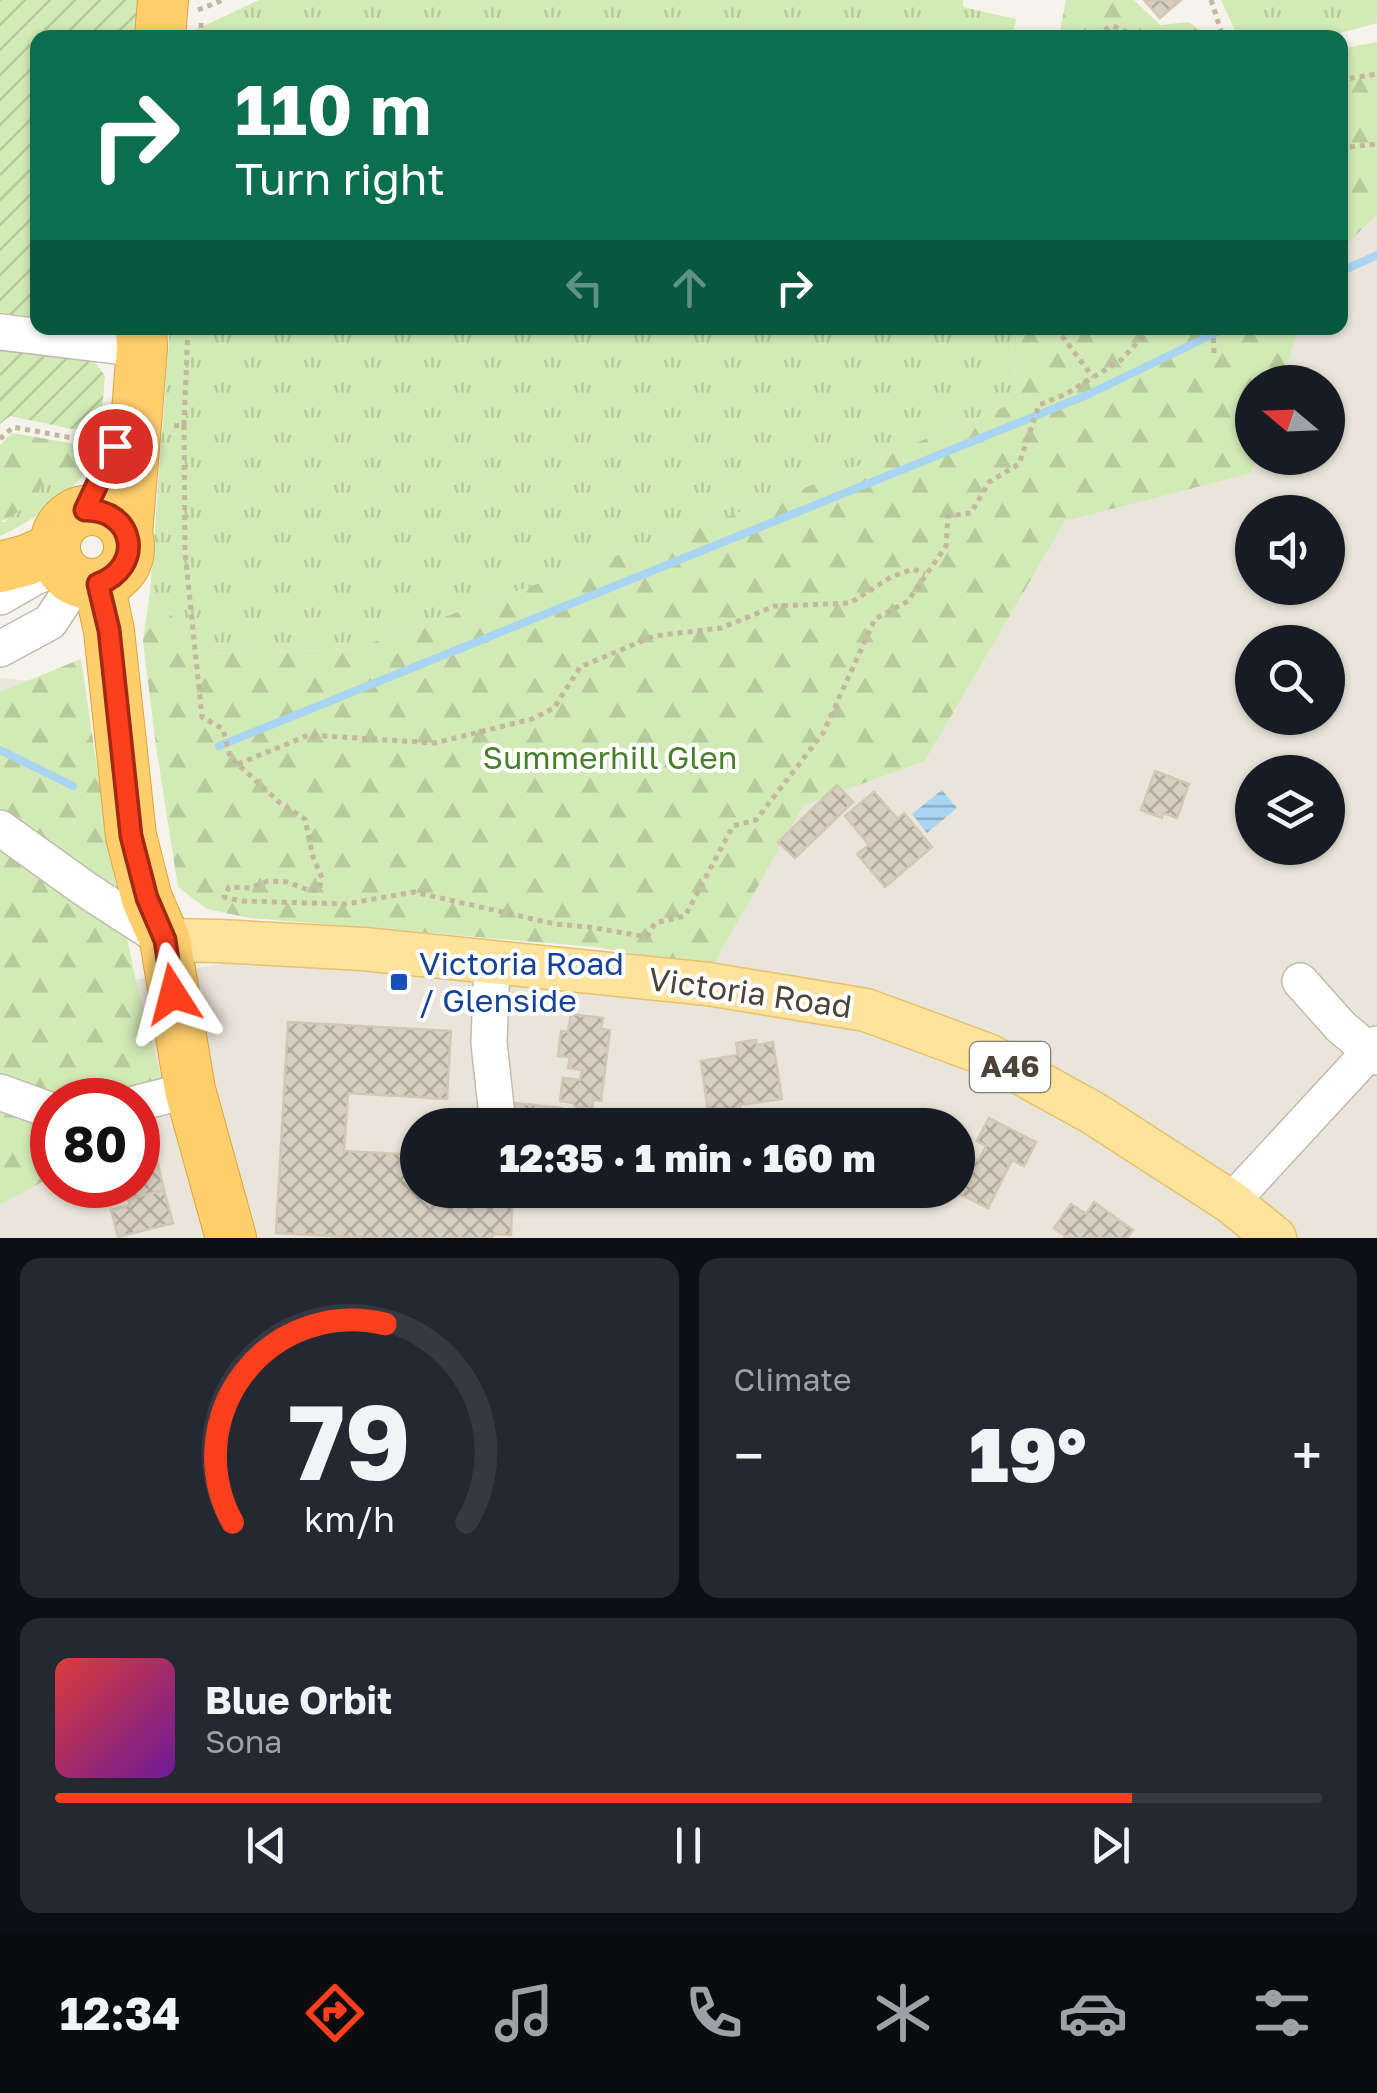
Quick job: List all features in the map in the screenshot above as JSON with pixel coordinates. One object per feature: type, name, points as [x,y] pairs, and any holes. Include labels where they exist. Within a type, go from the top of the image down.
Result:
[{"type":"highway","points":[[136,338],[115,446],[84,554],[109,630],[131,836],[147,898],[165,940],[190,1090],[231,1238]]},
{"type":"highway","points":[[0,567],[84,554]]},
{"type":"main road","name":"Victoria Road","points":[[165,940],[363,949],[708,984],[866,1010],[988,1055],[1092,1113],[1231,1202],[1275,1238]]},
{"type":"street","points":[[0,332],[30,333]]},
{"type":"street","points":[[68,335],[136,338]]},
{"type":"street","points":[[0,597],[84,554]]},
{"type":"street","points":[[0,650],[50,622],[84,554]]},
{"type":"street","points":[[0,828],[165,940]]},
{"type":"street","points":[[492,962],[489,1043],[496,1108]]},
{"type":"street","points":[[1231,1202],[1374,1051],[1341,1028],[1300,981]]},
{"type":"street","points":[[160,1098],[190,1090]]},
{"type":"street","points":[[0,1092],[30,1103]]},
{"type":"path","points":[[170,18],[224,0]]},
{"type":"path","points":[[1211,0],[1221,30]]},
{"type":"path","points":[[1348,79],[1377,74]]},
{"type":"path","points":[[1348,147],[1377,144]]},
{"type":"path","points":[[188,335],[185,552],[202,717],[223,729],[230,756],[238,764],[280,803],[305,819],[312,858],[322,878],[319,890],[268,881],[250,888],[229,888],[224,896],[328,904],[414,892],[555,924],[647,937]]},
{"type":"path","points":[[1061,335],[1093,378]]},
{"type":"path","points":[[641,947],[655,923],[685,916],[733,826],[756,820],[823,733],[875,620],[908,601],[946,546],[948,516],[971,513],[988,482],[1019,464],[1039,405],[1066,394],[1121,360],[1145,335]]},
{"type":"path","points":[[1213,335],[1214,353]]},
{"type":"path","points":[[166,427],[184,425]]},
{"type":"path","points":[[0,439],[13,427],[102,444]]},
{"type":"path","points":[[238,764],[310,735],[435,743],[532,719],[554,708],[580,667],[654,636],[721,628],[775,606],[850,603],[891,576],[913,569],[926,575]]},
{"type":"shaded area","points":[[1377,213],[1377,1238],[0,1238],[0,678],[52,683],[104,986],[230,962],[510,981],[712,967],[804,805],[925,761],[1065,521],[1249,335],[1348,335],[1348,236]]},
{"type":"green space","points":[[0,0],[143,0],[141,30],[30,30],[30,335],[105,335],[91,356],[105,376],[96,434],[10,416],[0,424]]},
{"type":"green space","points":[[259,0],[963,0],[963,7],[1016,19],[1014,30],[195,30]]},
{"type":"green space","points":[[1066,0],[1134,0],[1160,25],[1189,22],[1199,30],[1060,30]]},
{"type":"green space","points":[[1221,0],[1377,0],[1377,23],[1348,31],[1235,30]]},
{"type":"green space","points":[[1377,42],[1377,214],[1348,243],[1348,47]]},
{"type":"green space","points":[[169,335],[1010,335],[1019,401],[782,497],[354,649],[207,654],[150,593]]},
{"type":"green space","name":"Summerhill Glen","points":[[1010,335],[1297,335],[1287,365],[1235,365],[1235,475],[1243,475],[1065,521],[925,761],[804,805],[712,967],[595,947],[250,918],[207,909],[178,887],[143,641],[150,593],[207,654],[354,649],[782,497],[1019,401]]},
{"type":"green space","points":[[12,433],[98,448],[87,471],[44,472],[33,499],[0,522],[0,445]]},
{"type":"green space","points":[[87,471],[47,508],[0,536],[0,522],[5,522],[44,472]]},
{"type":"green space","points":[[81,659],[111,862],[163,1086],[160,1091],[160,1078],[30,1078],[30,1188],[0,1204],[0,692]]},
{"type":"water","points":[[942,790],[957,808],[927,833],[912,814]]},
{"type":"building","points":[[1144,0],[1181,0],[1160,18]]},
{"type":"building","points":[[1155,771],[1189,784],[1177,818],[1163,813],[1162,818],[1141,810]]},
{"type":"building","points":[[837,785],[853,802],[795,858],[778,842]]},
{"type":"building","points":[[874,792],[898,819],[904,813],[932,847],[885,887],[857,854],[869,845],[845,816]]},
{"type":"building","points":[[571,1014],[603,1018],[601,1029],[610,1030],[601,1101],[593,1100],[592,1108],[560,1101],[563,1078],[580,1080],[582,1070],[568,1068],[570,1057],[558,1056],[561,1031],[568,1032]]},
{"type":"building","points":[[288,1022],[451,1031],[447,1099],[348,1093],[344,1151],[400,1154],[400,1208],[512,1208],[511,1235],[369,1238],[276,1233]]},
{"type":"building","points":[[773,1042],[782,1099],[740,1105],[740,1108],[707,1108],[701,1061],[738,1055],[736,1043]]},
{"type":"building","points":[[515,1103],[562,1108],[515,1108]]},
{"type":"building","points":[[989,1118],[1036,1142],[1024,1166],[1012,1160],[988,1208],[975,1202],[975,1159],[978,1161],[986,1146],[977,1141]]},
{"type":"building","points":[[164,1190],[173,1223],[118,1237],[111,1210],[160,1208],[160,1191]]},
{"type":"building","points":[[1094,1202],[1133,1230],[1127,1238],[1064,1238],[1054,1228],[1071,1204],[1086,1214]]},
{"type":"waterway","points":[[1348,268],[1377,255]]},
{"type":"waterway","points":[[219,746],[1087,395],[1211,335]]},
{"type":"waterway","points":[[0,750],[73,786]]},
{"type":"place","name":"Victoria Road / Glenside","points":[[399,982]]},
{"type":"route","points":[[115,446],[85,510],[106,512],[127,534],[127,560],[111,579],[98,584],[109,630],[131,836],[147,898],[165,940],[173,994]]}]
